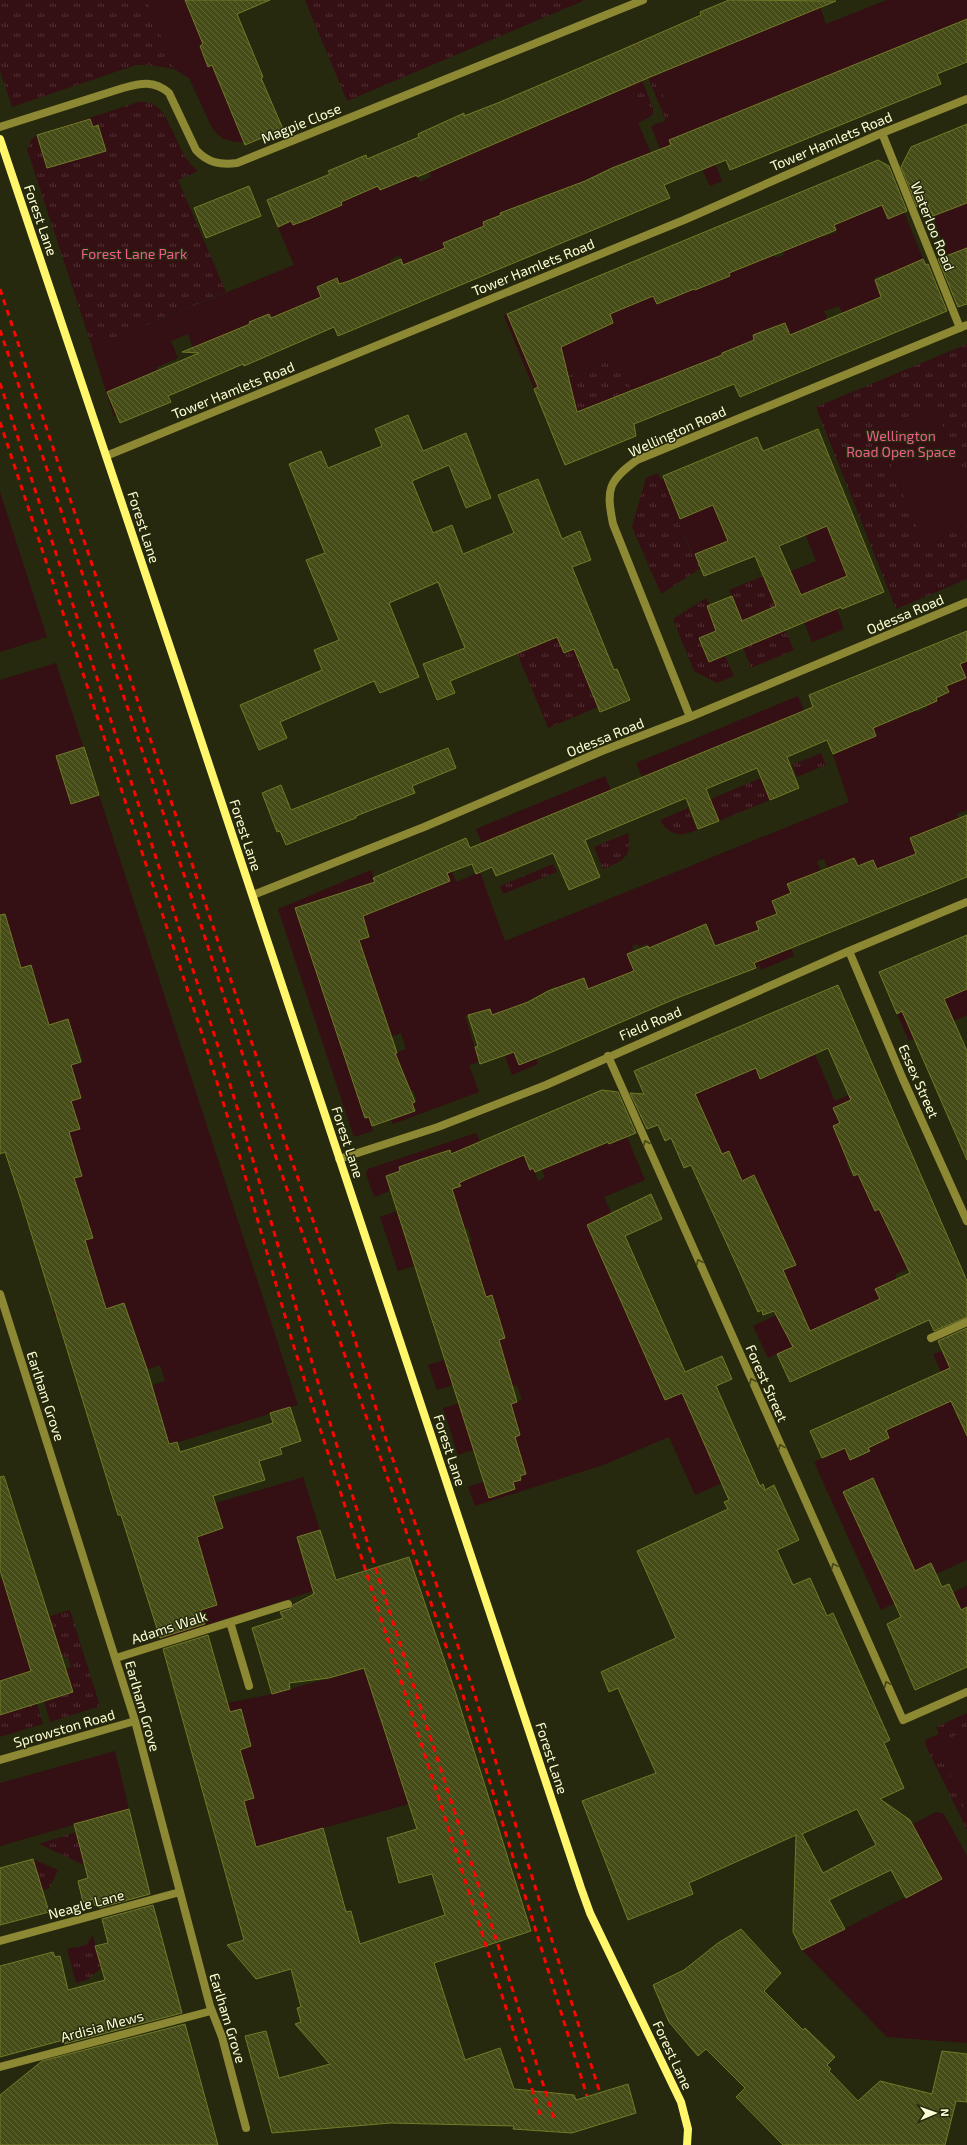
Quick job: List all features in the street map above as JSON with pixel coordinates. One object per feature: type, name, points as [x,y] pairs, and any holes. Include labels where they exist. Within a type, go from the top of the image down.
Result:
[{"type":"street","name":"Magpie Close","points":[[0,127],[123,88],[143,83],[153,84],[162,87],[169,93],[196,150],[202,157],[211,162],[224,165],[238,163],[643,0]]},
{"type":"street","name":"Tower Hamlets Road","points":[[106,456],[684,220],[882,133],[967,99]]},
{"type":"street","name":"Waterloo Road","points":[[882,133],[964,327]]},
{"type":"street","name":"Forest Lane","points":[[0,140],[253,895],[581,1888],[590,1913],[681,2102],[688,2129],[687,2145]]},
{"type":"street","name":"Wellington Road","points":[[690,717],[613,524],[610,508],[610,491],[617,475],[637,460],[964,327]]},
{"type":"street","name":"Odessa Road","points":[[253,895],[424,826],[602,751],[690,717],[967,602]]},
{"type":"street","name":"Field Road","points":[[339,1159],[438,1127],[546,1085],[608,1056],[849,951],[967,902]]},
{"type":"street","name":"Essex Street","points":[[849,951],[902,1077],[967,1221]]},
{"type":"street","name":"Forest Street","points":[[608,1056],[903,1720],[967,1692]]},
{"type":"street","name":"Earlham Grove","points":[[0,1294],[135,1721],[211,2011],[222,2037],[246,2128]]},
{"type":"street","points":[[931,1338],[967,1322]]},
{"type":"street","name":"Adams Walk","points":[[116,1658],[288,1604]]},
{"type":"street","name":"Adams Walk","points":[[230,1622],[249,1686]]},
{"type":"street","name":"Sprowston Road","points":[[0,1760],[135,1721]]},
{"type":"street","name":"Neagle Lane","points":[[0,1941],[180,1892]]},
{"type":"street","name":"Ardisia Mews","points":[[0,2067],[211,2011]]},
{"type":"green space","points":[[0,0],[147,0],[174,69],[149,65],[136,65],[12,107],[0,71]]},
{"type":"green space","points":[[147,0],[185,0],[203,44],[200,46],[208,66],[212,65],[244,142],[235,142],[224,139],[212,128],[189,78],[174,69]]},
{"type":"green space","points":[[305,0],[583,0],[583,1],[347,101]]},
{"type":"green space","points":[[887,0],[967,0],[967,19],[933,32],[935,36],[702,132],[722,181],[710,186],[702,169],[672,179],[651,126],[672,118],[655,75],[713,52],[706,35],[820,7],[826,24]]},
{"type":"green space","points":[[638,41],[652,76],[655,75],[672,118],[666,121],[634,43]]},
{"type":"green space","points":[[629,48],[653,108],[653,115],[646,119],[618,52]]},
{"type":"green space","points":[[618,52],[646,119],[638,123],[651,153],[637,158],[638,180],[630,160],[612,168],[621,188],[610,192],[602,173],[585,180],[593,199],[555,215],[547,194],[524,204],[527,227],[518,206],[500,213],[509,234],[483,222],[487,231],[456,237],[443,243],[449,259],[404,266],[399,255],[390,260],[398,281],[356,298],[349,280],[339,284],[337,279],[318,286],[324,303],[311,301],[271,318],[269,314],[249,322],[251,327],[243,364],[241,365],[227,334],[193,348],[188,334],[171,341],[178,358],[157,367],[157,370],[107,392],[117,415],[114,417],[92,347],[294,265],[278,227],[291,221],[293,225],[342,205],[341,201],[378,186],[380,190],[416,175],[420,182],[431,177],[428,166],[447,164],[502,141],[492,105],[496,103],[511,137],[627,88],[613,54]]},
{"type":"green space","name":"Forest Lane Park","points":[[138,102],[151,103],[160,109],[184,155],[198,171],[178,180],[226,292],[92,347],[27,149],[31,140],[37,135]]},
{"type":"green space","points":[[967,189],[967,247],[947,256],[933,216],[963,204]]},
{"type":"green space","points":[[877,193],[888,218],[904,212],[923,259],[887,281],[884,274],[874,278],[896,332],[879,297],[863,304],[867,314],[855,343],[839,306],[824,311],[832,332],[810,327],[793,334],[806,370],[803,370],[785,323],[753,335],[770,381],[751,341],[722,353],[732,380],[640,412],[618,356],[534,389],[504,316],[507,314],[525,357],[569,344],[560,323],[595,331],[613,323],[607,307],[635,295],[638,303],[648,299],[644,288],[649,286],[657,304],[666,300],[687,271],[695,290],[712,283],[708,272],[712,271],[717,282],[730,276],[729,273],[743,267],[769,244],[776,258],[784,255],[783,251],[821,232],[824,237],[837,232],[829,213]]},
{"type":"green space","name":"Wellington Road Open Space","points":[[967,344],[967,579],[896,609],[816,407]]},
{"type":"green space","points":[[618,356],[631,389],[622,395],[577,412],[568,376]]},
{"type":"green space","points":[[934,406],[967,485],[967,526],[924,544],[877,430]]},
{"type":"green space","points":[[829,455],[842,486],[815,497],[835,546],[862,535],[869,555],[848,564],[852,574],[836,607],[844,629],[812,642],[804,622],[801,596],[790,572],[816,561],[797,513],[693,555],[660,480],[664,478],[680,518],[710,499],[714,507],[788,471]]},
{"type":"green space","points":[[658,473],[692,555],[695,554],[701,568],[661,594],[632,527],[646,478]]},
{"type":"green space","points":[[0,492],[47,637],[0,652]]},
{"type":"green space","points":[[763,576],[776,606],[742,620],[729,590]]},
{"type":"green space","points":[[706,598],[710,605],[707,607],[717,631],[699,638],[709,662],[725,656],[734,676],[717,683],[694,671],[673,619]]},
{"type":"green space","points":[[785,630],[794,650],[751,668],[743,648]]},
{"type":"green space","points":[[557,637],[564,653],[574,649],[598,707],[548,728],[517,653]]},
{"type":"green space","points":[[967,661],[967,810],[957,814],[967,840],[930,831],[910,838],[921,866],[903,859],[884,866],[889,879],[831,877],[824,859],[817,861],[824,880],[796,881],[788,884],[791,893],[773,901],[780,920],[753,935],[763,960],[791,948],[794,956],[761,970],[759,964],[756,968],[749,950],[716,949],[706,923],[696,927],[702,942],[649,950],[647,944],[639,947],[637,944],[632,946],[634,952],[627,954],[638,983],[618,977],[599,984],[605,999],[593,1001],[584,978],[566,1012],[556,986],[528,1001],[529,1004],[501,1044],[490,1009],[465,1016],[479,1062],[469,1065],[479,1092],[393,1124],[391,1120],[414,1111],[412,1103],[417,1101],[413,1090],[391,1098],[388,1089],[407,1082],[395,1053],[406,1049],[401,1033],[374,1043],[355,1089],[365,1118],[369,1117],[373,1131],[354,1137],[278,909],[371,870],[385,907],[448,882],[444,852],[456,882],[480,872],[505,941],[849,802],[833,755],[845,749],[838,731],[876,736],[863,704],[876,699],[886,723],[904,715],[894,691],[917,712],[927,708],[927,705],[937,701],[928,678],[942,695],[948,692],[946,686],[966,678],[960,664]],"holes":[[[353,889],[369,937],[357,941],[359,993],[375,988],[378,997],[337,1010],[335,1003],[327,1006],[316,972],[320,948],[309,951],[295,908]]]},
{"type":"green space","points":[[56,663],[298,1405],[105,1465],[116,1397],[165,1381],[160,1365],[146,1370],[124,1303],[91,1313],[59,1318],[52,1313],[103,1299],[88,1251],[39,1254],[93,1237],[90,1227],[69,1233],[50,1185],[82,1175],[72,1143],[7,1152],[80,1129],[75,1113],[33,1126],[0,1124],[81,1098],[61,1068],[83,1061],[78,1044],[0,1069],[37,1029],[14,946],[0,928],[0,680]]},
{"type":"green space","points":[[798,696],[804,711],[642,777],[636,763]]},
{"type":"green space","points":[[821,753],[826,765],[797,777],[792,765]]},
{"type":"green space","points":[[785,768],[770,800],[719,821],[715,811],[694,806]]},
{"type":"green space","points":[[605,776],[611,790],[482,843],[476,829]]},
{"type":"green space","points":[[688,808],[697,830],[686,834],[676,834],[667,829],[660,820]]},
{"type":"green space","points":[[628,833],[628,853],[621,860],[603,869],[594,847]]},
{"type":"green space","points":[[553,864],[557,872],[503,894],[500,886]]},
{"type":"green space","points":[[967,983],[967,1015],[909,1041],[897,1014]]},
{"type":"green space","points":[[804,1029],[835,1101],[881,1081],[883,1086],[833,1108],[890,1143],[846,1162],[852,1176],[882,1163],[858,1176],[865,1190],[889,1179],[880,1208],[898,1249],[953,1249],[896,1274],[896,1279],[875,1289],[883,1306],[858,1309],[816,1328],[819,1335],[768,1358],[753,1326],[798,1305],[783,1270],[796,1264],[783,1235],[769,1241],[768,1205],[754,1176],[742,1181],[729,1151],[696,1166],[675,1126],[661,1132],[652,1112],[749,1053],[761,1079],[766,1077],[765,1073],[797,1062],[796,1059]]},
{"type":"green space","points":[[514,1052],[519,1064],[536,1058],[538,1064],[512,1075],[505,1056]]},
{"type":"green space","points":[[476,1133],[480,1142],[524,1155],[530,1169],[533,1168],[538,1181],[545,1177],[533,1149],[551,1166],[607,1141],[609,1144],[627,1137],[645,1180],[604,1197],[612,1214],[587,1225],[665,1400],[682,1393],[722,1483],[695,1495],[669,1437],[603,1465],[475,1506],[468,1487],[485,1481],[490,1497],[515,1489],[513,1482],[521,1480],[520,1476],[526,1474],[523,1464],[518,1465],[514,1437],[520,1435],[519,1429],[458,1455],[443,1408],[460,1403],[491,1410],[522,1400],[517,1385],[487,1394],[484,1386],[510,1377],[507,1368],[437,1390],[428,1365],[444,1360],[443,1357],[505,1338],[501,1324],[467,1335],[483,1304],[494,1300],[492,1295],[483,1298],[441,1251],[472,1241],[468,1228],[449,1233],[449,1231],[408,1245],[414,1266],[398,1271],[380,1217],[397,1211],[405,1236],[432,1227],[423,1198],[461,1186],[459,1183],[465,1181],[461,1169],[451,1172],[450,1150],[411,1162],[412,1166],[406,1167],[405,1164],[399,1166],[400,1171],[386,1176],[390,1191],[374,1197],[366,1174],[368,1169]]},
{"type":"green space","points":[[942,1351],[951,1369],[967,1436],[967,1560],[936,1574],[931,1563],[915,1571],[873,1478],[844,1492],[895,1603],[881,1610],[814,1462],[845,1448],[850,1460],[869,1452],[868,1448],[889,1438],[886,1430],[941,1372],[933,1354]]},
{"type":"green space","points":[[303,1477],[320,1530],[296,1537],[313,1591],[163,1639],[162,1635],[187,1615],[217,1605],[209,1579],[170,1561],[202,1551],[197,1537],[223,1528],[216,1505],[126,1530]]},
{"type":"green space","points":[[3,1578],[31,1671],[0,1681],[0,1579]]},
{"type":"green space","points":[[967,1586],[967,1613],[923,1627],[908,1613]]},
{"type":"green space","points":[[70,1610],[100,1706],[50,1722],[44,1701],[73,1692],[66,1669],[71,1667],[68,1657],[63,1658],[50,1616]]},
{"type":"green space","points":[[364,1669],[409,1804],[256,1847],[250,1823],[215,1832],[241,1802],[254,1798],[245,1767],[200,1780],[227,1753],[251,1746],[240,1709],[229,1712],[213,1706],[272,1694]]},
{"type":"green space","points":[[37,1703],[43,1724],[0,1737],[0,1715]]},
{"type":"green space","points":[[967,1713],[967,1730],[936,1745],[967,1814],[967,1830],[925,1744],[925,1740],[939,1734],[936,1727]]},
{"type":"green space","points":[[967,1730],[967,1814],[936,1745]]},
{"type":"green space","points":[[115,1751],[129,1809],[0,1846],[0,1783]]},
{"type":"green space","points":[[936,1812],[944,1814],[967,1856],[967,2043],[887,2037],[802,1950],[942,1879],[913,1824]]},
{"type":"green space","points":[[76,1832],[84,1865],[39,1844]]},
{"type":"green space","points":[[33,1859],[58,1870],[49,1889],[42,1890]]},
{"type":"green space","points":[[93,1935],[101,1968],[87,1980],[76,1983],[67,1949],[86,1945]]},
{"type":"building","points":[[185,0],[270,0],[237,14],[263,77],[261,78],[283,129],[245,145],[212,65],[208,67],[200,46],[203,44]]},
{"type":"building","points":[[729,0],[836,1],[655,75],[417,177],[417,175],[380,190],[378,186],[341,202],[342,205],[309,219],[293,225],[291,221],[278,227],[267,200],[330,174],[328,171],[366,155],[367,159],[419,137],[418,134],[464,113],[464,116],[500,102],[612,54],[701,15],[700,12]]},
{"type":"building","points":[[967,19],[967,62],[937,74],[941,84],[730,170],[726,160],[664,185],[670,198],[338,336],[334,327],[244,366],[243,364],[168,396],[171,402],[120,423],[107,392],[199,353],[182,352],[250,324],[249,322],[269,314],[271,318],[321,297],[317,287],[337,278],[339,284],[349,281],[401,259],[403,265],[445,248],[443,243],[484,226],[483,222],[501,215],[500,213],[585,181],[612,168],[671,145],[669,140]]},
{"type":"building","points":[[90,119],[93,127],[98,125],[106,151],[47,168],[37,135]]},
{"type":"building","points":[[967,124],[967,203],[933,216],[927,203],[917,207],[901,167],[911,147]]},
{"type":"building","points":[[878,160],[889,166],[907,211],[888,219],[882,205],[834,225],[836,230],[729,273],[730,276],[657,304],[653,296],[610,314],[613,323],[561,347],[577,412],[722,355],[722,353],[754,340],[753,335],[785,323],[790,335],[881,297],[875,280],[923,259],[926,265],[928,264],[947,311],[740,397],[734,384],[634,424],[636,436],[565,465],[534,389],[538,387],[507,314]]},
{"type":"building","points":[[249,186],[261,216],[206,238],[194,208]]},
{"type":"building","points":[[967,248],[967,304],[958,307],[938,259]]},
{"type":"building","points":[[408,415],[423,451],[466,433],[491,498],[466,508],[449,465],[412,481],[433,533],[452,525],[463,554],[514,533],[498,495],[538,479],[562,539],[580,531],[591,560],[572,567],[614,670],[617,669],[630,700],[600,712],[574,649],[564,653],[557,637],[450,681],[455,693],[437,700],[423,664],[465,648],[438,582],[389,603],[419,677],[380,693],[374,681],[280,722],[287,738],[259,750],[240,705],[322,670],[314,650],[339,640],[306,560],[325,553],[289,464],[321,451],[328,468],[382,446],[375,429]]},
{"type":"building","points":[[818,429],[884,592],[842,609],[841,607],[709,662],[699,638],[716,631],[707,606],[732,596],[742,621],[776,606],[755,556],[704,576],[695,554],[728,541],[713,505],[680,519],[663,476],[757,437],[763,451]],"holes":[[[827,526],[847,576],[801,595],[779,546]]]},
{"type":"building","points":[[967,631],[967,661],[960,664],[966,678],[946,686],[949,692],[936,698],[937,701],[873,728],[876,736],[833,754],[827,740],[787,757],[799,788],[770,800],[757,768],[706,789],[719,821],[698,829],[686,798],[585,840],[600,877],[569,890],[553,853],[496,876],[492,867],[476,874],[472,864],[447,873],[450,881],[363,916],[369,937],[359,940],[397,1053],[395,1053],[415,1102],[412,1103],[415,1111],[372,1126],[369,1117],[365,1118],[295,908],[375,882],[373,878],[466,838],[470,848],[813,707],[809,695]]},
{"type":"building","points":[[84,747],[99,795],[71,804],[56,756]]},
{"type":"building","points":[[448,748],[456,768],[412,786],[415,793],[286,845],[280,831],[277,832],[262,793],[281,785],[291,810]]},
{"type":"building","points":[[967,815],[967,877],[754,963],[756,968],[677,998],[519,1065],[514,1052],[480,1064],[475,1047],[478,1046],[468,1015],[490,1009],[492,1015],[528,1002],[548,991],[584,978],[588,989],[634,971],[627,954],[648,946],[649,948],[706,924],[715,946],[759,930],[756,922],[777,914],[772,901],[791,893],[787,884],[854,858],[858,866],[873,860],[877,869],[916,854],[910,838]]},
{"type":"building","points":[[5,914],[21,968],[31,965],[49,1025],[68,1019],[81,1062],[71,1065],[81,1098],[71,1101],[80,1129],[69,1132],[82,1176],[74,1178],[93,1238],[85,1240],[106,1309],[124,1303],[147,1369],[169,1444],[177,1442],[180,1452],[273,1423],[270,1413],[290,1407],[301,1441],[280,1448],[282,1454],[259,1461],[265,1480],[213,1496],[223,1528],[197,1537],[217,1605],[201,1610],[205,1624],[160,1638],[121,1515],[118,1515],[21,1200],[5,1152],[0,1154],[0,915]]},
{"type":"building","points":[[967,935],[967,989],[944,999],[967,1051],[967,1160],[902,1011],[897,1014],[879,972]]},
{"type":"building","points":[[838,985],[967,1281],[967,1317],[934,1331],[929,1320],[790,1382],[777,1354],[793,1347],[774,1311],[763,1315],[762,1310],[758,1312],[691,1165],[684,1168],[671,1138],[665,1141],[658,1125],[647,1129],[630,1093],[644,1094],[634,1071]],"holes":[[[828,1048],[851,1100],[833,1108],[840,1123],[833,1126],[854,1176],[858,1174],[875,1211],[879,1209],[910,1273],[875,1289],[880,1299],[810,1331],[783,1270],[796,1265],[754,1175],[742,1181],[729,1151],[722,1154],[695,1094],[756,1068],[760,1079]]]},
{"type":"building","points":[[602,1090],[618,1092],[636,1133],[609,1144],[608,1142],[535,1172],[533,1168],[530,1170],[524,1155],[465,1180],[459,1183],[461,1186],[452,1189],[486,1297],[492,1295],[505,1338],[499,1340],[517,1402],[511,1404],[520,1435],[515,1437],[526,1474],[520,1476],[521,1480],[513,1482],[515,1489],[489,1498],[386,1176],[400,1171],[399,1167],[419,1160],[450,1150],[451,1154]]},
{"type":"building","points":[[651,1194],[662,1219],[625,1236],[685,1372],[722,1356],[732,1379],[716,1386],[760,1486],[763,1484],[765,1490],[774,1485],[799,1540],[777,1550],[793,1585],[810,1578],[827,1616],[833,1613],[890,1740],[884,1743],[904,1788],[880,1799],[910,1820],[942,1879],[906,1898],[891,1870],[829,1900],[845,1929],[802,1950],[793,1932],[796,1835],[689,1883],[693,1894],[628,1920],[582,1801],[656,1773],[618,1688],[609,1692],[601,1672],[676,1638],[637,1551],[728,1509],[724,1502],[729,1500],[682,1393],[665,1400],[587,1225]],"holes":[[[857,1809],[876,1845],[823,1873],[802,1834]]]},
{"type":"building","points":[[967,1328],[967,1436],[951,1401],[886,1430],[889,1438],[868,1448],[870,1451],[850,1460],[845,1448],[822,1458],[810,1431],[950,1368],[938,1341]]},
{"type":"building","points":[[4,1476],[73,1692],[0,1715],[0,1681],[31,1671],[0,1570],[0,1477]]},
{"type":"building","points":[[873,1478],[915,1571],[931,1563],[942,1587],[949,1584],[961,1610],[967,1607],[967,1667],[915,1690],[887,1624],[901,1617],[843,1492]]},
{"type":"building","points":[[320,1530],[336,1580],[409,1557],[456,1694],[531,1931],[434,1963],[465,2060],[500,2048],[514,2089],[574,2095],[576,2100],[628,2084],[636,2113],[572,2133],[513,2129],[514,2126],[391,2123],[272,2133],[245,2036],[266,2031],[279,2078],[330,2064],[295,2024],[301,2022],[297,2008],[301,2007],[291,1969],[256,1979],[227,1945],[244,1940],[163,1649],[208,1635],[230,1712],[241,1709],[251,1746],[240,1750],[254,1798],[244,1801],[256,1847],[323,1828],[346,1912],[351,1911],[360,1944],[445,1915],[432,1874],[399,1883],[387,1838],[417,1829],[364,1668],[329,1678],[289,1683],[290,1689],[272,1694],[252,1628],[283,1618],[280,1612],[290,1609],[293,1605],[314,1594],[297,1537]]},
{"type":"building","points":[[129,1809],[150,1894],[99,1908],[98,1906],[95,1906],[93,1899],[83,1902],[78,1881],[88,1878],[74,1824]]},
{"type":"building","points":[[33,1859],[49,1912],[0,1925],[0,1868]]},
{"type":"building","points":[[153,1905],[182,2013],[64,2044],[71,2038],[0,2057],[0,1966],[53,1952],[55,1957],[60,1956],[68,1990],[105,1980],[95,1946],[108,1943],[102,1919]]},
{"type":"building","points":[[741,1929],[781,1973],[764,1991],[803,2030],[805,2028],[835,2057],[827,2065],[831,2069],[829,2071],[858,2101],[880,2081],[932,2094],[942,2051],[967,2054],[967,2102],[956,2101],[945,2145],[783,2145],[736,2097],[745,2088],[706,2049],[698,2056],[669,2022],[653,1985],[684,1970],[718,1943]]},
{"type":"building","points":[[185,2024],[218,2145],[0,2145],[0,2095],[42,2061]]},
{"type":"railway","points":[[0,289],[284,1139],[351,1327],[383,1431],[473,1689],[600,2093]]},
{"type":"railway","points":[[0,330],[201,925],[271,1143],[462,1692],[587,2096]]},
{"type":"railway","points":[[0,383],[216,1040],[346,1475],[554,2118]]},
{"type":"railway","points":[[0,422],[205,1043],[238,1151],[293,1344],[541,2117]]}]
